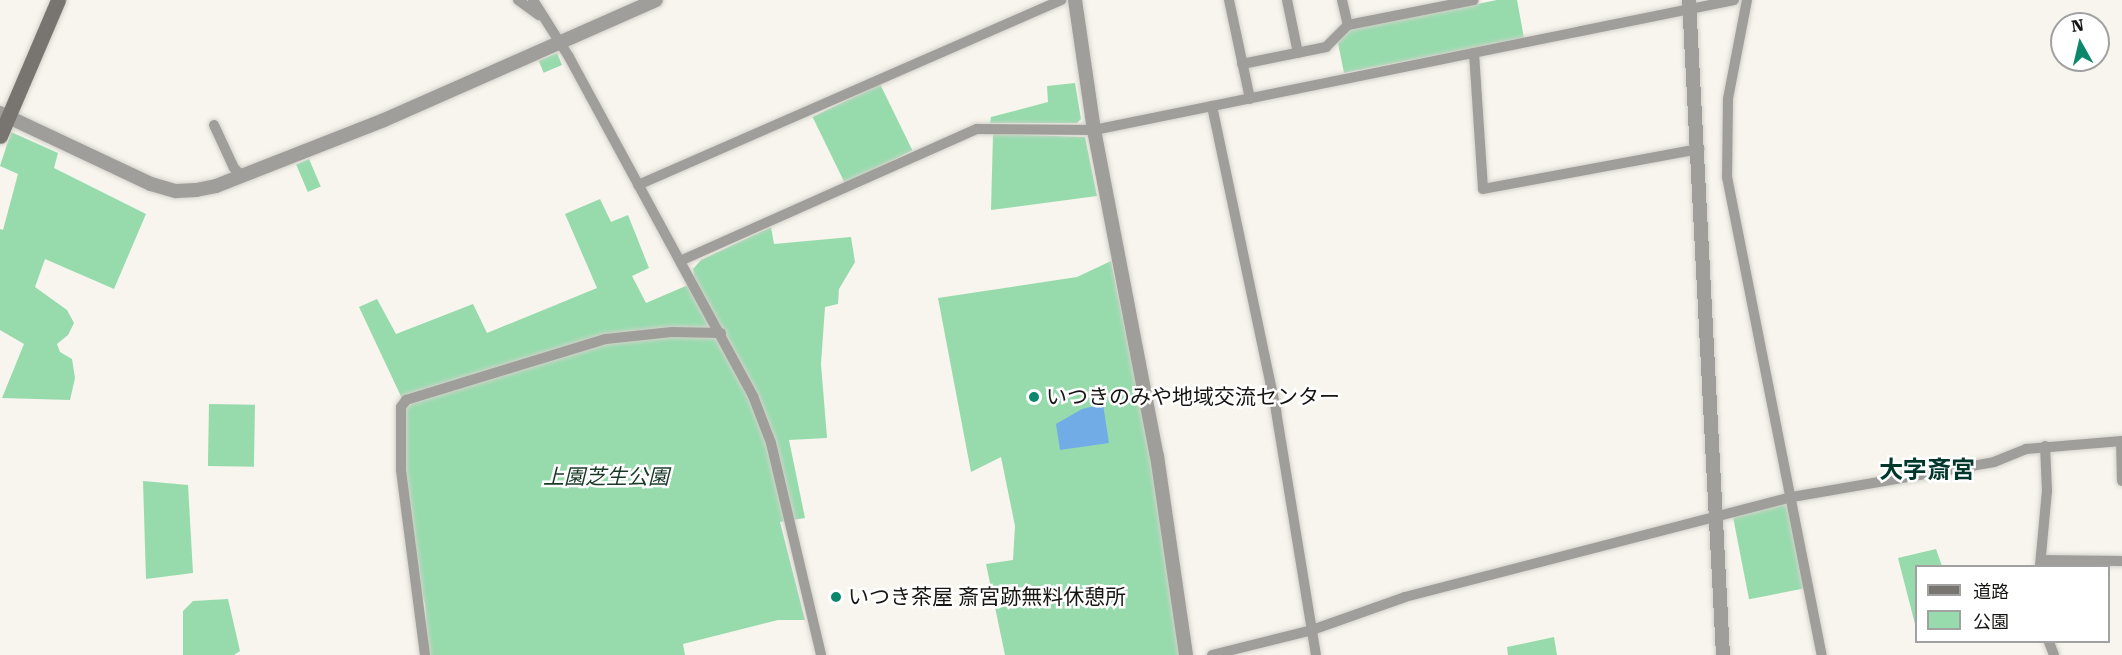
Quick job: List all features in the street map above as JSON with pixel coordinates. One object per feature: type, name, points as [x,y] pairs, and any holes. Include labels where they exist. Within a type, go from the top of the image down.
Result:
[{"type":"main road","points":[[0,136],[4,115],[58,0]]},
{"type":"street","points":[[518,0],[543,18]]},
{"type":"street","points":[[533,0],[721,333],[771,443],[821,655]]},
{"type":"street","points":[[4,115],[162,188],[196,190],[242,176],[559,44],[656,0]]},
{"type":"street","points":[[638,185],[1061,0]]},
{"type":"street","points":[[1075,0],[1094,130],[1157,456],[1186,655]]},
{"type":"street","points":[[1228,0],[1250,99]]},
{"type":"street","points":[[1287,0],[1298,53]]},
{"type":"street","points":[[1342,0],[1348,24]]},
{"type":"street","points":[[1408,0],[1411,13]]},
{"type":"street","points":[[1242,64],[1326,47],[1348,24],[1474,0]]},
{"type":"street","points":[[680,261],[978,129],[1094,130],[1690,5],[1734,0]]},
{"type":"street","points":[[1747,0],[1728,99],[1727,177],[1822,655]]},
{"type":"street","points":[[1690,5],[1723,655]]},
{"type":"street","points":[[1474,52],[1483,189],[1699,149]]},
{"type":"street","points":[[1212,106],[1276,411],[1316,655]]},
{"type":"street","points":[[214,125],[234,168],[242,176]]},
{"type":"street","points":[[425,655],[401,470],[401,407],[406,400],[606,339],[672,332],[721,333]]},
{"type":"street","points":[[1212,655],[1312,630],[1405,597],[1717,514],[1792,496],[1994,462],[2045,446],[2122,441],[2122,480]]},
{"type":"street","points":[[2045,446],[2047,491],[2040,563],[2122,561]]},
{"type":"green space","points":[[1497,0],[1517,0],[1524,38],[1344,73],[1338,43],[1349,30]]},
{"type":"green space","points":[[557,53],[562,65],[544,73],[539,61]]},
{"type":"green space","points":[[1075,83],[1081,119],[1077,123],[990,123],[991,117],[1048,102],[1047,86]]},
{"type":"green space","points":[[880,84],[912,151],[845,183],[813,117]]},
{"type":"green space","points":[[11,132],[58,153],[54,168],[146,214],[114,289],[45,259],[35,287],[67,310],[74,323],[68,335],[57,344],[60,352],[72,359],[75,378],[70,400],[2,398],[24,344],[0,330],[0,229],[3,230],[18,174],[0,166]]},
{"type":"green space","points":[[993,134],[1085,137],[1097,196],[991,210]]},
{"type":"green space","points":[[309,159],[321,187],[308,192],[296,164]]},
{"type":"green space","name":"上園芝生公園","points":[[600,199],[611,222],[628,215],[649,268],[632,276],[646,303],[695,282],[693,269],[701,260],[771,227],[774,244],[851,237],[855,262],[839,289],[838,304],[825,307],[821,364],[827,438],[789,440],[805,518],[780,522],[805,620],[778,620],[683,644],[685,655],[428,655],[425,604],[416,571],[405,471],[406,407],[359,307],[377,299],[396,334],[473,304],[487,333],[597,288],[565,214]]},
{"type":"green space","points":[[1111,261],[1148,441],[1181,655],[1005,655],[986,564],[1013,560],[1015,526],[1001,457],[971,472],[938,298],[1077,277]]},
{"type":"green space","points":[[209,404],[255,405],[254,467],[208,466]]},
{"type":"green space","points":[[143,481],[188,485],[193,573],[146,579]]},
{"type":"green space","points":[[1788,501],[1805,588],[1749,599],[1732,512]]},
{"type":"green space","points":[[1936,549],[1942,565],[1915,565],[1915,624],[1898,558]]},
{"type":"green space","points":[[228,599],[240,651],[234,655],[183,655],[183,611],[193,601]]},
{"type":"green space","points":[[1554,637],[1557,655],[1508,655],[1507,647]]},
{"type":"water","points":[[1103,404],[1109,443],[1060,450],[1056,424],[1082,409]]},
{"type":"place","name":"いつきのみや地域交流センター","points":[[1034,397]]},
{"type":"place","name":"いつき茶屋 斎宮跡無料休憩所","points":[[836,597]]},
{"type":"district","name":"大字斎宮","points":[[1927,471]]}]
